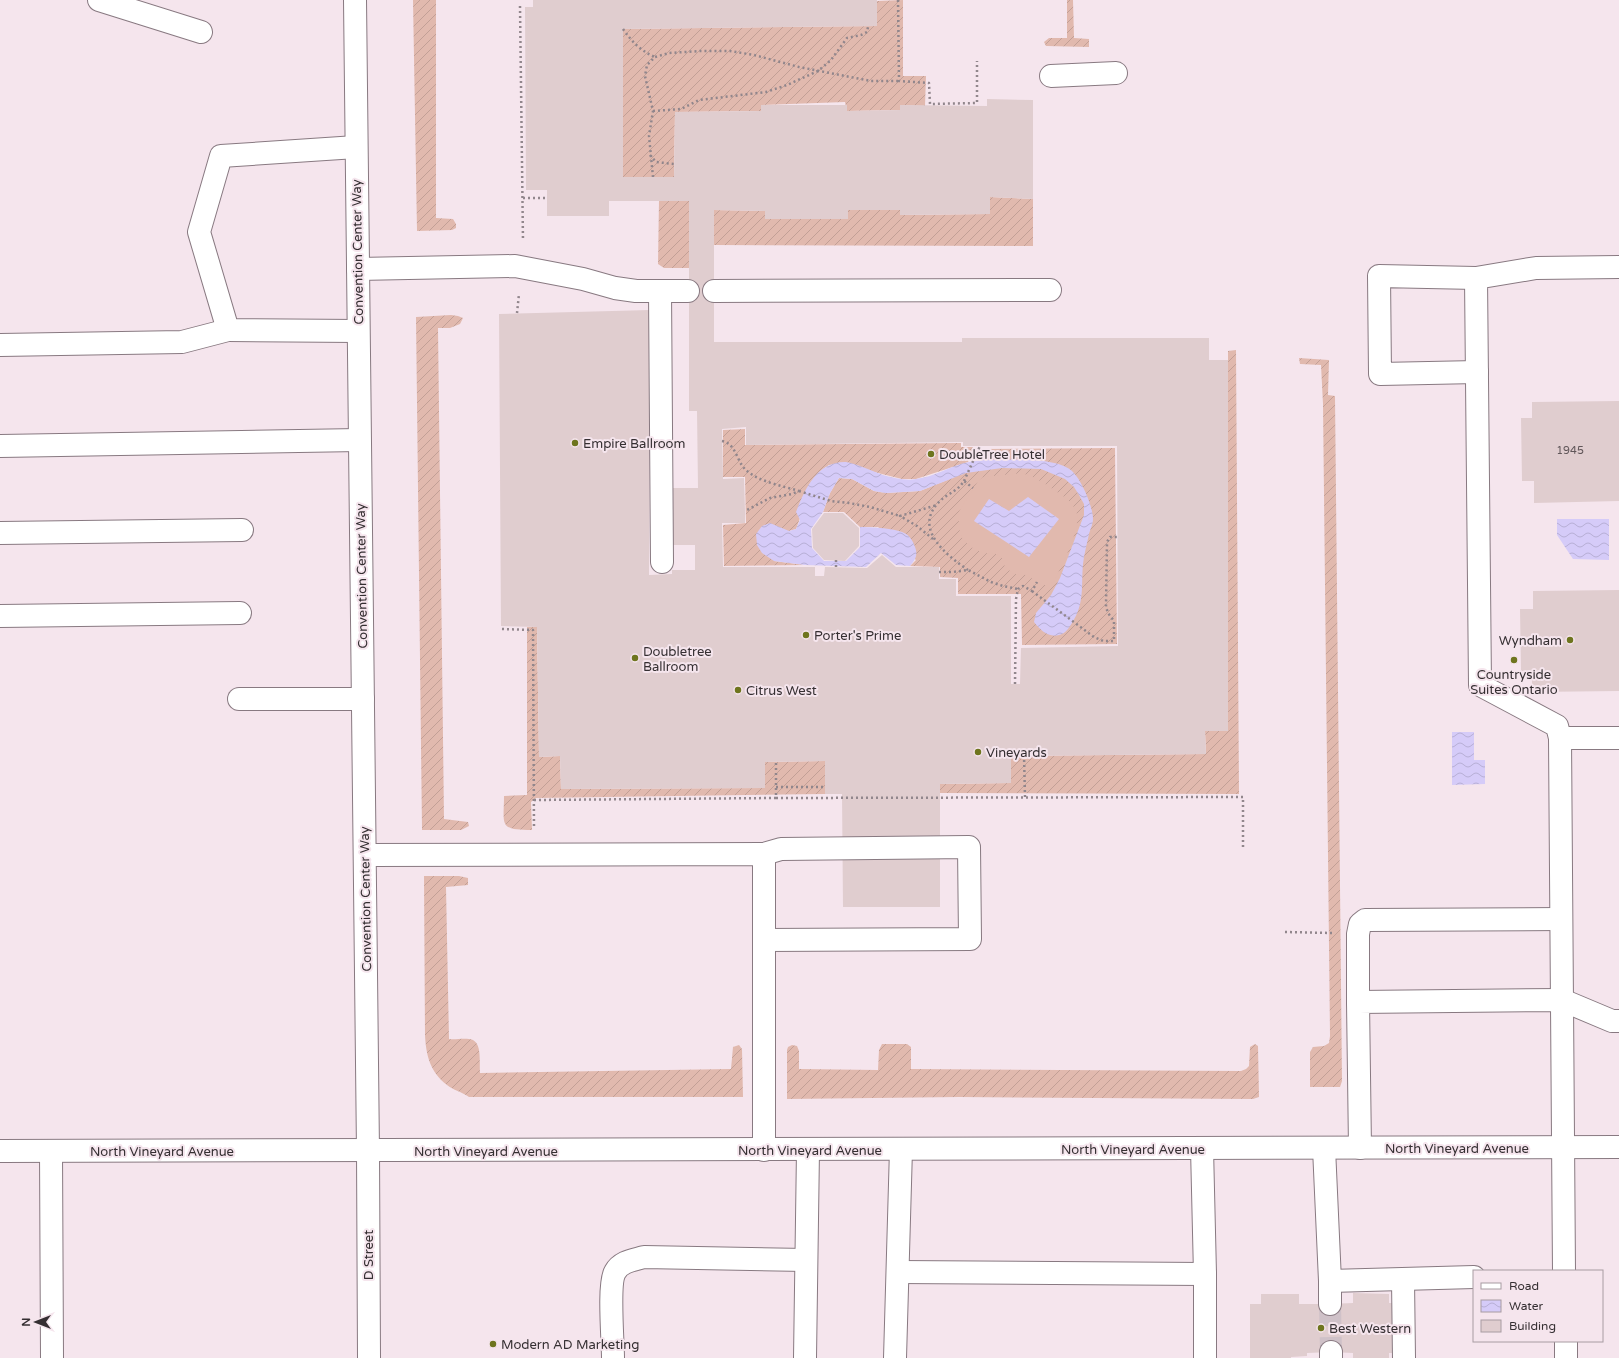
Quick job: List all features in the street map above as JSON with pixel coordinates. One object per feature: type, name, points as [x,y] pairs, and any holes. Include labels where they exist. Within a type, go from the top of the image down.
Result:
[{"type":"main road","points":[[99,0],[201,32]]},
{"type":"main road","name":"Convention Center Way","points":[[355,0],[368,1151]]},
{"type":"main road","points":[[1051,76],[1116,74]]},
{"type":"main road","points":[[228,330],[199,232],[221,156],[356,147]]},
{"type":"main road","points":[[358,269],[479,266],[522,268],[583,279],[615,288],[636,291],[688,291]]},
{"type":"main road","points":[[1477,372],[1380,374],[1379,276],[1476,278],[1536,268],[1619,267]]},
{"type":"main road","points":[[1476,278],[1480,685],[1557,726],[1560,738],[1564,1270]]},
{"type":"main road","points":[[714,291],[1050,290]]},
{"type":"main road","points":[[660,291],[662,562]]},
{"type":"main road","points":[[0,345],[182,342],[228,330],[358,331]]},
{"type":"main road","points":[[0,446],[360,440]]},
{"type":"main road","points":[[0,533],[242,530]]},
{"type":"main road","points":[[0,616],[240,614]]},
{"type":"main road","points":[[239,699],[363,699]]},
{"type":"main road","points":[[1560,738],[1619,738]]},
{"type":"main road","points":[[365,855],[764,854],[781,849],[969,847],[970,939],[765,940]]},
{"type":"main road","points":[[764,854],[764,1150]]},
{"type":"main road","points":[[1360,1148],[1358,934],[1360,924],[1365,920],[1561,919]]},
{"type":"main road","points":[[1358,1002],[1562,1000],[1612,1021],[1619,1021]]},
{"type":"main road","name":"North Vineyard Avenue","points":[[0,1151],[1619,1147]]},
{"type":"main road","points":[[1202,1148],[1206,1274],[1204,1358]]},
{"type":"main road","points":[[1324,1148],[1330,1304]]},
{"type":"main road","points":[[896,1358],[901,1149]]},
{"type":"main road","points":[[805,1358],[808,1150]]},
{"type":"main road","points":[[51,1151],[52,1358]]},
{"type":"main road","name":"D Street","points":[[368,1151],[369,1358]]},
{"type":"main road","points":[[613,1358],[612,1287],[615,1272],[624,1262],[644,1257],[806,1260]]},
{"type":"main road","points":[[898,1272],[1206,1274]]},
{"type":"main road","points":[[1330,1281],[1473,1277]]},
{"type":"main road","points":[[1403,1280],[1404,1358]]},
{"type":"main road","points":[[1566,1342],[1566,1358]]},
{"type":"path","points":[[898,0],[899,81]]},
{"type":"path","points":[[517,313],[524,249],[520,6]]},
{"type":"path","points":[[653,111],[681,109],[699,100],[766,92],[787,85],[818,71],[831,60],[847,38],[867,32],[868,27]]},
{"type":"path","points":[[623,30],[634,44],[645,53],[655,58]]},
{"type":"path","points":[[653,177],[650,154],[650,136],[653,111],[645,76],[647,66],[655,58],[669,53],[701,51],[730,52],[754,55],[818,71],[871,81],[929,83],[930,104],[977,103],[977,61]]},
{"type":"path","points":[[650,154],[656,162],[674,164]]},
{"type":"path","points":[[523,198],[547,198]]},
{"type":"path","points":[[722,441],[727,442],[734,449],[746,471],[761,479],[831,501],[863,506],[900,516],[917,526],[968,570],[991,582],[1003,586],[1018,589],[1023,586],[1103,642],[1114,642],[1114,621],[1108,613],[1106,607],[1107,542],[1110,537],[1118,537]]},
{"type":"path","points":[[900,516],[937,505],[959,488],[964,481],[980,446]]},
{"type":"path","points":[[964,481],[973,488]]},
{"type":"path","points":[[745,511],[770,498],[792,494],[799,491]]},
{"type":"path","points":[[935,541],[929,528],[931,517],[937,505]]},
{"type":"path","points":[[836,560],[836,568]]},
{"type":"path","points":[[939,572],[968,570]]},
{"type":"path","points":[[1032,591],[1037,582]]},
{"type":"path","points":[[1015,684],[1016,599],[1018,589]]},
{"type":"path","points":[[502,630],[533,630],[534,854]]},
{"type":"path","points":[[1024,755],[1025,797]]},
{"type":"path","points":[[776,762],[776,798]]},
{"type":"path","points":[[776,787],[825,787]]},
{"type":"path","points":[[534,800],[1242,797],[1243,848]]},
{"type":"path","points":[[1285,932],[1358,934]]},
{"type":"shaded area","points":[[413,0],[436,0],[436,218],[453,219],[456,224],[456,228],[452,230],[417,231]]},
{"type":"shaded area","points":[[903,0],[903,76],[926,76],[925,106],[900,105],[900,110],[847,111],[845,102],[761,105],[761,111],[675,112],[674,177],[623,177],[623,29],[877,26],[877,1]]},
{"type":"shaded area","points":[[1067,0],[1073,0],[1074,38],[1089,39],[1089,47],[1046,46],[1044,42],[1049,38],[1067,38]]},
{"type":"shaded area","points":[[990,197],[1033,199],[1033,246],[714,245],[714,210],[765,211],[765,219],[848,219],[848,210],[900,210],[900,215],[989,214]]},
{"type":"shaded area","points":[[659,201],[689,201],[689,268],[664,268],[658,264]]},
{"type":"shaded area","points":[[451,315],[463,318],[460,324],[450,328],[438,328],[444,819],[468,822],[469,826],[461,830],[422,830],[416,317]]},
{"type":"shaded area","points":[[1236,350],[1239,794],[939,793],[940,784],[1011,783],[1011,756],[1206,754],[1205,731],[1228,731],[1228,351]]},
{"type":"shaded area","points":[[1299,358],[1329,360],[1328,395],[1335,396],[1342,1081],[1340,1087],[1310,1087],[1310,1052],[1313,1047],[1324,1046],[1329,1043],[1330,1036],[1323,404],[1321,365],[1300,364]]},
{"type":"shaded area","points":[[745,429],[745,445],[961,443],[961,447],[973,447],[968,462],[916,479],[902,479],[874,472],[829,465],[814,478],[807,493],[796,529],[789,531],[774,561],[805,565],[724,566],[723,525],[746,523],[745,477],[723,477],[723,430]]},
{"type":"shaded area","points":[[1115,448],[1117,644],[1022,645],[1021,594],[958,594],[958,578],[940,577],[940,567],[910,566],[916,560],[878,527],[860,527],[844,512],[823,512],[830,493],[839,478],[852,479],[874,491],[886,493],[920,491],[947,480],[977,463],[985,449]]},
{"type":"shaded area","points":[[1022,473],[1040,481],[1063,496],[1070,502],[1076,511],[1076,527],[1070,546],[1054,582],[1046,585],[1041,585],[1027,575],[1014,574],[1005,567],[1002,558],[996,554],[984,553],[974,549],[964,541],[960,534],[958,513],[978,481],[983,477]]},
{"type":"shaded area","points":[[527,627],[537,627],[539,757],[560,756],[561,789],[765,788],[765,762],[825,761],[825,794],[536,798],[531,802],[532,830],[513,829],[508,827],[504,820],[504,796],[527,795]]},
{"type":"shaded area","points":[[424,876],[459,876],[468,878],[468,885],[446,887],[449,1039],[469,1039],[476,1043],[479,1052],[480,1073],[731,1069],[733,1047],[739,1045],[742,1049],[743,1097],[469,1097],[449,1087],[437,1075],[430,1063],[425,1035]]},
{"type":"shaded area","points":[[882,1044],[907,1044],[911,1047],[911,1069],[1241,1071],[1249,1066],[1250,1047],[1255,1044],[1258,1046],[1259,1097],[1253,1099],[959,1097],[787,1099],[788,1047],[792,1045],[797,1046],[799,1051],[799,1069],[878,1070],[879,1050]]},
{"type":"water","points":[[984,460],[1031,460],[1056,463],[1073,472],[1080,481],[1086,494],[1093,514],[1093,519],[1083,560],[1081,601],[1072,623],[1067,630],[1061,634],[1055,636],[1048,634],[1039,628],[1034,622],[1036,613],[1051,595],[1060,578],[1084,515],[1084,504],[1074,487],[1065,479],[1041,469],[1002,468],[966,473],[920,491],[886,493],[874,491],[852,479],[839,478],[830,493],[823,512],[811,529],[812,548],[824,561],[846,561],[860,547],[860,527],[891,529],[906,534],[913,542],[916,555],[910,566],[896,565],[881,553],[866,567],[805,565],[774,561],[762,553],[757,545],[756,534],[762,526],[770,523],[789,531],[796,529],[800,520],[796,512],[804,494],[814,478],[827,466],[846,462],[879,474],[912,480],[930,476],[962,464]]},
{"type":"water","points":[[1028,497],[1059,519],[1029,557],[974,521],[989,499],[1009,511]]},
{"type":"water","points":[[1557,519],[1609,519],[1609,560],[1573,559],[1557,535]]},
{"type":"water","points":[[1452,732],[1474,732],[1474,760],[1485,760],[1485,784],[1452,785]]},
{"type":"building","points":[[533,0],[877,0],[877,26],[623,29],[623,177],[674,177],[675,112],[761,111],[761,105],[847,105],[847,111],[900,110],[900,105],[987,106],[987,99],[1033,100],[1033,199],[990,197],[990,214],[900,215],[900,210],[848,210],[848,219],[765,219],[765,211],[714,210],[714,342],[962,342],[962,338],[1209,338],[1209,360],[1228,360],[1228,731],[1205,731],[1206,754],[1011,756],[1011,783],[940,784],[940,907],[843,907],[842,794],[825,794],[825,761],[765,762],[765,788],[561,789],[560,756],[539,757],[537,627],[501,626],[499,314],[650,310],[649,575],[672,574],[672,570],[695,570],[695,545],[671,545],[671,488],[698,488],[697,411],[689,411],[689,201],[609,201],[609,216],[547,216],[547,190],[526,190],[525,7],[533,7]],"holes":[[[746,427],[746,445],[963,442],[963,446],[1117,446],[1118,646],[1021,648],[1020,684],[1011,684],[1011,596],[956,596],[956,579],[939,579],[939,567],[896,567],[882,555],[867,568],[825,567],[824,576],[815,576],[815,567],[723,567],[722,523],[745,523],[745,511],[744,478],[723,479],[722,429]]]},
{"type":"building","points":[[1619,401],[1619,501],[1534,503],[1534,481],[1522,481],[1521,418],[1532,418],[1532,402]]},
{"type":"building","points":[[824,513],[843,513],[859,528],[859,546],[845,561],[824,560],[813,548],[812,529]]},
{"type":"building","name":"Wyndham","points":[[1619,590],[1619,691],[1532,692],[1532,671],[1521,671],[1520,609],[1533,609],[1533,591]]},
{"type":"building","name":"Best Western","points":[[1353,1293],[1389,1294],[1389,1303],[1393,1303],[1392,1353],[1389,1353],[1389,1358],[1353,1358],[1353,1353],[1331,1352],[1307,1353],[1307,1356],[1291,1358],[1250,1358],[1250,1304],[1261,1304],[1261,1294],[1299,1294],[1299,1304],[1330,1304],[1353,1303]]},
{"type":"tunnel","points":[[1330,1304],[1331,1352]]},
{"type":"place","name":"Empire Ballroom","points":[[575,443]]},
{"type":"place","name":"DoubleTree Hotel","points":[[931,454]]},
{"type":"place","name":"Porter's Prime","points":[[806,635]]},
{"type":"place","name":"Wyndham","points":[[1570,640]]},
{"type":"place","name":"Doubletree Ballroom","points":[[635,658]]},
{"type":"place","name":"Countryside Suites Ontario","points":[[1514,660]]},
{"type":"place","name":"Citrus West","points":[[738,690]]},
{"type":"place","name":"Vineyards","points":[[978,752]]},
{"type":"place","name":"Best Western","points":[[1321,1328]]},
{"type":"place","name":"Modern AD Marketing","points":[[493,1344]]}]
